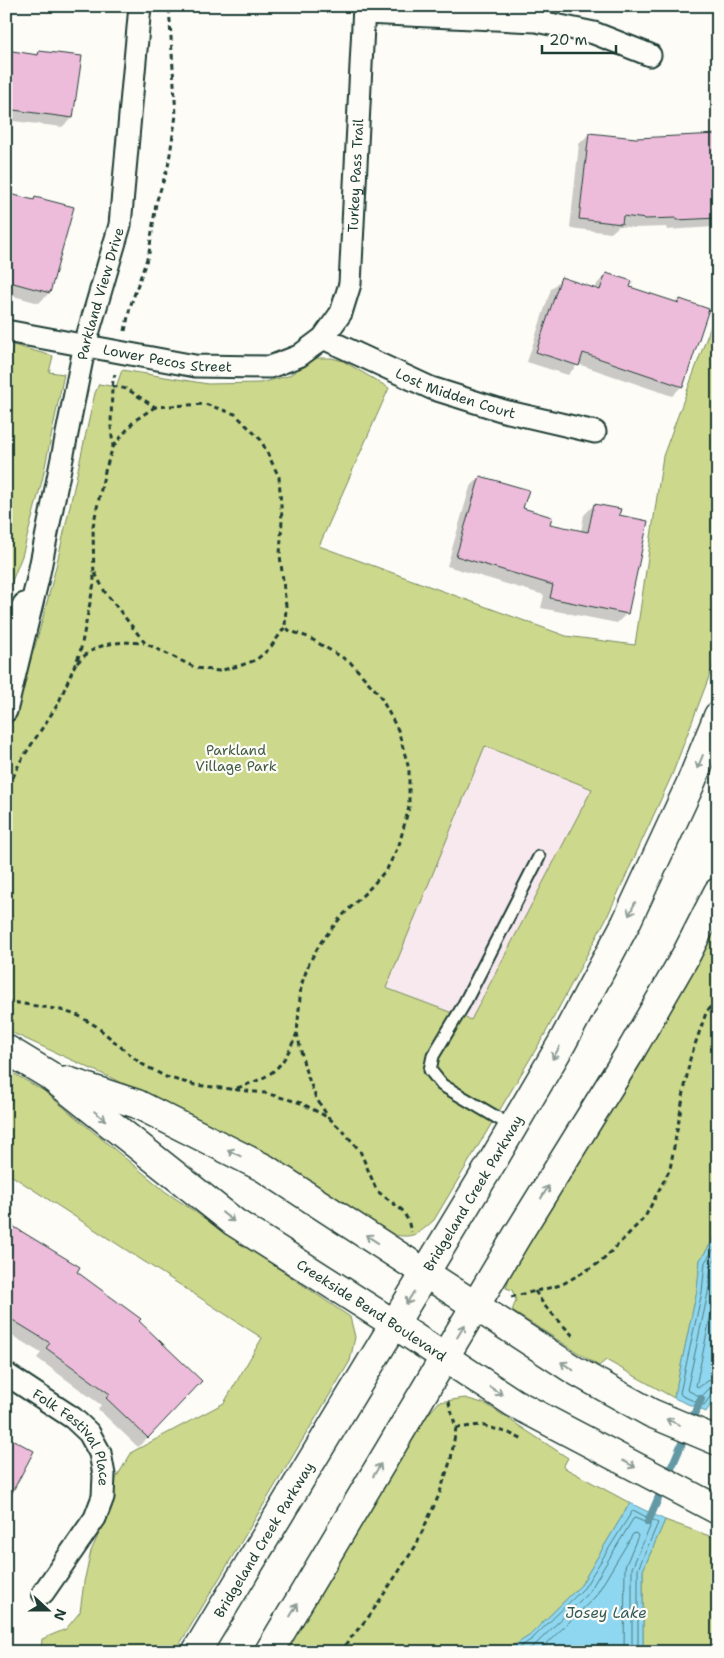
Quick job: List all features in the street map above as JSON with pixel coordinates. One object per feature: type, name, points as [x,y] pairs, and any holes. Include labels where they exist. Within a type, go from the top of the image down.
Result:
[{"type":"main road","name":"Bridgeland Creek Parkway","points":[[196,1652],[425,1274],[562,1043],[626,923],[690,786],[718,716]]},
{"type":"main road","points":[[269,1652],[444,1358],[486,1313],[686,955],[718,892]]},
{"type":"main road","name":"Creekside Bend Boulevard","points":[[6,1049],[49,1075],[234,1222],[444,1358],[514,1403],[718,1510]]},
{"type":"main road","name":"Creekside Bend Boulevard","points":[[49,1075],[137,1104],[264,1168],[574,1370],[651,1413],[718,1441]]},
{"type":"street","name":"Parkland View Drive","points":[[6,711],[38,578],[85,344],[120,225],[140,6]]},
{"type":"street","points":[[364,10],[536,21],[594,34],[650,55]]},
{"type":"street","name":"Turkey Pass Trail","points":[[323,338],[341,313],[350,284],[364,10]]},
{"type":"street","name":"Lower Pecos Street","points":[[6,330],[195,366],[270,367],[298,356],[323,338]]},
{"type":"street","name":"Lost Midden Court","points":[[323,338],[431,388],[504,411],[595,432]]},
{"type":"street","name":"Parkland View Drive","points":[[6,638],[38,578]]},
{"type":"street","name":"Folk Festival Place","points":[[6,1374],[73,1418],[89,1433],[100,1453],[104,1475],[103,1497],[95,1518],[44,1593]]},
{"type":"lane","points":[[513,1127],[442,1085],[430,1070],[433,1056],[463,1006],[539,857]]},
{"type":"path","points":[[113,447],[111,426],[112,386],[130,307],[149,253],[156,203],[168,167],[176,115],[169,6]]},
{"type":"path","points":[[112,386],[127,389],[155,407]]},
{"type":"path","points":[[6,813],[13,776],[58,704],[80,653],[89,618],[94,583],[93,526],[105,471],[113,447],[134,421],[155,407],[205,404],[235,414],[261,440],[279,476],[282,520],[280,554],[286,606],[286,627],[270,648],[256,660],[219,671],[196,668],[145,643],[113,642],[85,654],[76,665]]},
{"type":"path","points":[[94,572],[105,592],[145,643]]},
{"type":"path","points":[[286,627],[290,631],[308,636],[350,662],[379,694],[398,730],[409,769],[409,806],[399,846],[387,869],[341,917],[321,942],[301,986],[298,1033],[306,1069],[316,1098],[329,1118],[360,1151],[377,1191],[402,1210],[408,1220],[411,1235]]},
{"type":"path","points":[[486,1313],[509,1298],[561,1285],[601,1262],[645,1217],[670,1169],[690,1059],[706,1013],[718,996]]},
{"type":"path","points":[[6,1001],[61,1010],[80,1016],[96,1026],[140,1063],[166,1077],[195,1085],[264,1093],[301,1103],[329,1118]]},
{"type":"path","points":[[235,1089],[261,1080],[277,1069],[290,1051],[298,1033]]},
{"type":"path","points":[[535,1291],[544,1306],[575,1338]]},
{"type":"path","points":[[339,1652],[370,1615],[415,1547],[439,1494],[451,1459],[456,1428],[449,1403],[468,1373]]},
{"type":"path","points":[[456,1428],[481,1425],[525,1440]]},
{"type":"shaded area","points":[[485,745],[592,789],[471,1021],[386,987]]},
{"type":"green space","name":"Parkland Village Park","points":[[718,307],[718,653],[672,775],[608,915],[545,1034],[434,1220],[428,1226],[417,1233],[407,1236],[385,1233],[215,1129],[131,1087],[6,1030],[6,732],[21,691],[46,607],[95,393],[99,384],[116,387],[122,370],[208,384],[260,383],[288,376],[317,358],[332,358],[343,361],[389,388],[319,546],[566,636],[635,645],[663,456]],"holes":[[[485,746],[592,789],[471,1020],[386,988]]]},
{"type":"green space","points":[[13,345],[53,356],[49,372],[64,374],[42,481],[22,556],[6,596],[6,376]]},
{"type":"green space","points":[[718,916],[718,1233],[700,1260],[697,1291],[674,1398],[606,1360],[599,1366],[512,1311],[516,1300],[512,1290],[506,1288],[511,1271]]},
{"type":"green space","points":[[6,1069],[44,1091],[166,1192],[350,1317],[355,1337],[350,1361],[175,1652],[41,1652],[42,1639],[66,1629],[80,1612],[91,1551],[109,1511],[116,1478],[132,1452],[224,1403],[262,1338],[6,1172]]},
{"type":"green space","points":[[465,1398],[486,1404],[568,1458],[563,1467],[630,1503],[581,1585],[529,1636],[504,1652],[282,1652],[424,1419],[439,1402]]},
{"type":"green space","points":[[665,1520],[718,1539],[718,1652],[643,1652],[643,1570]]},
{"type":"water","points":[[718,1233],[718,1394],[706,1412],[674,1398],[697,1291],[700,1260]]},
{"type":"water","name":"Josey Lake","points":[[630,1503],[665,1520],[643,1570],[643,1652],[504,1652],[529,1636],[581,1585]]},
{"type":"building","points":[[6,50],[38,55],[39,51],[82,56],[73,118],[6,109]]},
{"type":"building","points":[[589,133],[636,138],[718,134],[718,218],[676,220],[676,218],[646,219],[623,216],[622,224],[579,219]]},
{"type":"building","points":[[6,193],[34,200],[35,197],[74,207],[50,293],[6,281]]},
{"type":"building","points":[[606,273],[632,281],[630,287],[679,303],[680,299],[709,309],[683,387],[583,353],[579,366],[536,352],[561,277],[600,290]]},
{"type":"building","points":[[480,476],[529,490],[523,508],[552,517],[550,524],[588,532],[594,504],[621,509],[619,515],[648,521],[628,614],[550,598],[553,585],[456,556]]},
{"type":"building","points":[[6,1222],[80,1267],[77,1272],[141,1319],[139,1321],[202,1381],[148,1438],[106,1398],[110,1394],[46,1348],[50,1343],[6,1316]]},
{"type":"building","points":[[6,1436],[34,1451],[6,1504]]},
{"type":"waterway","points":[[648,1522],[701,1399]]}]
